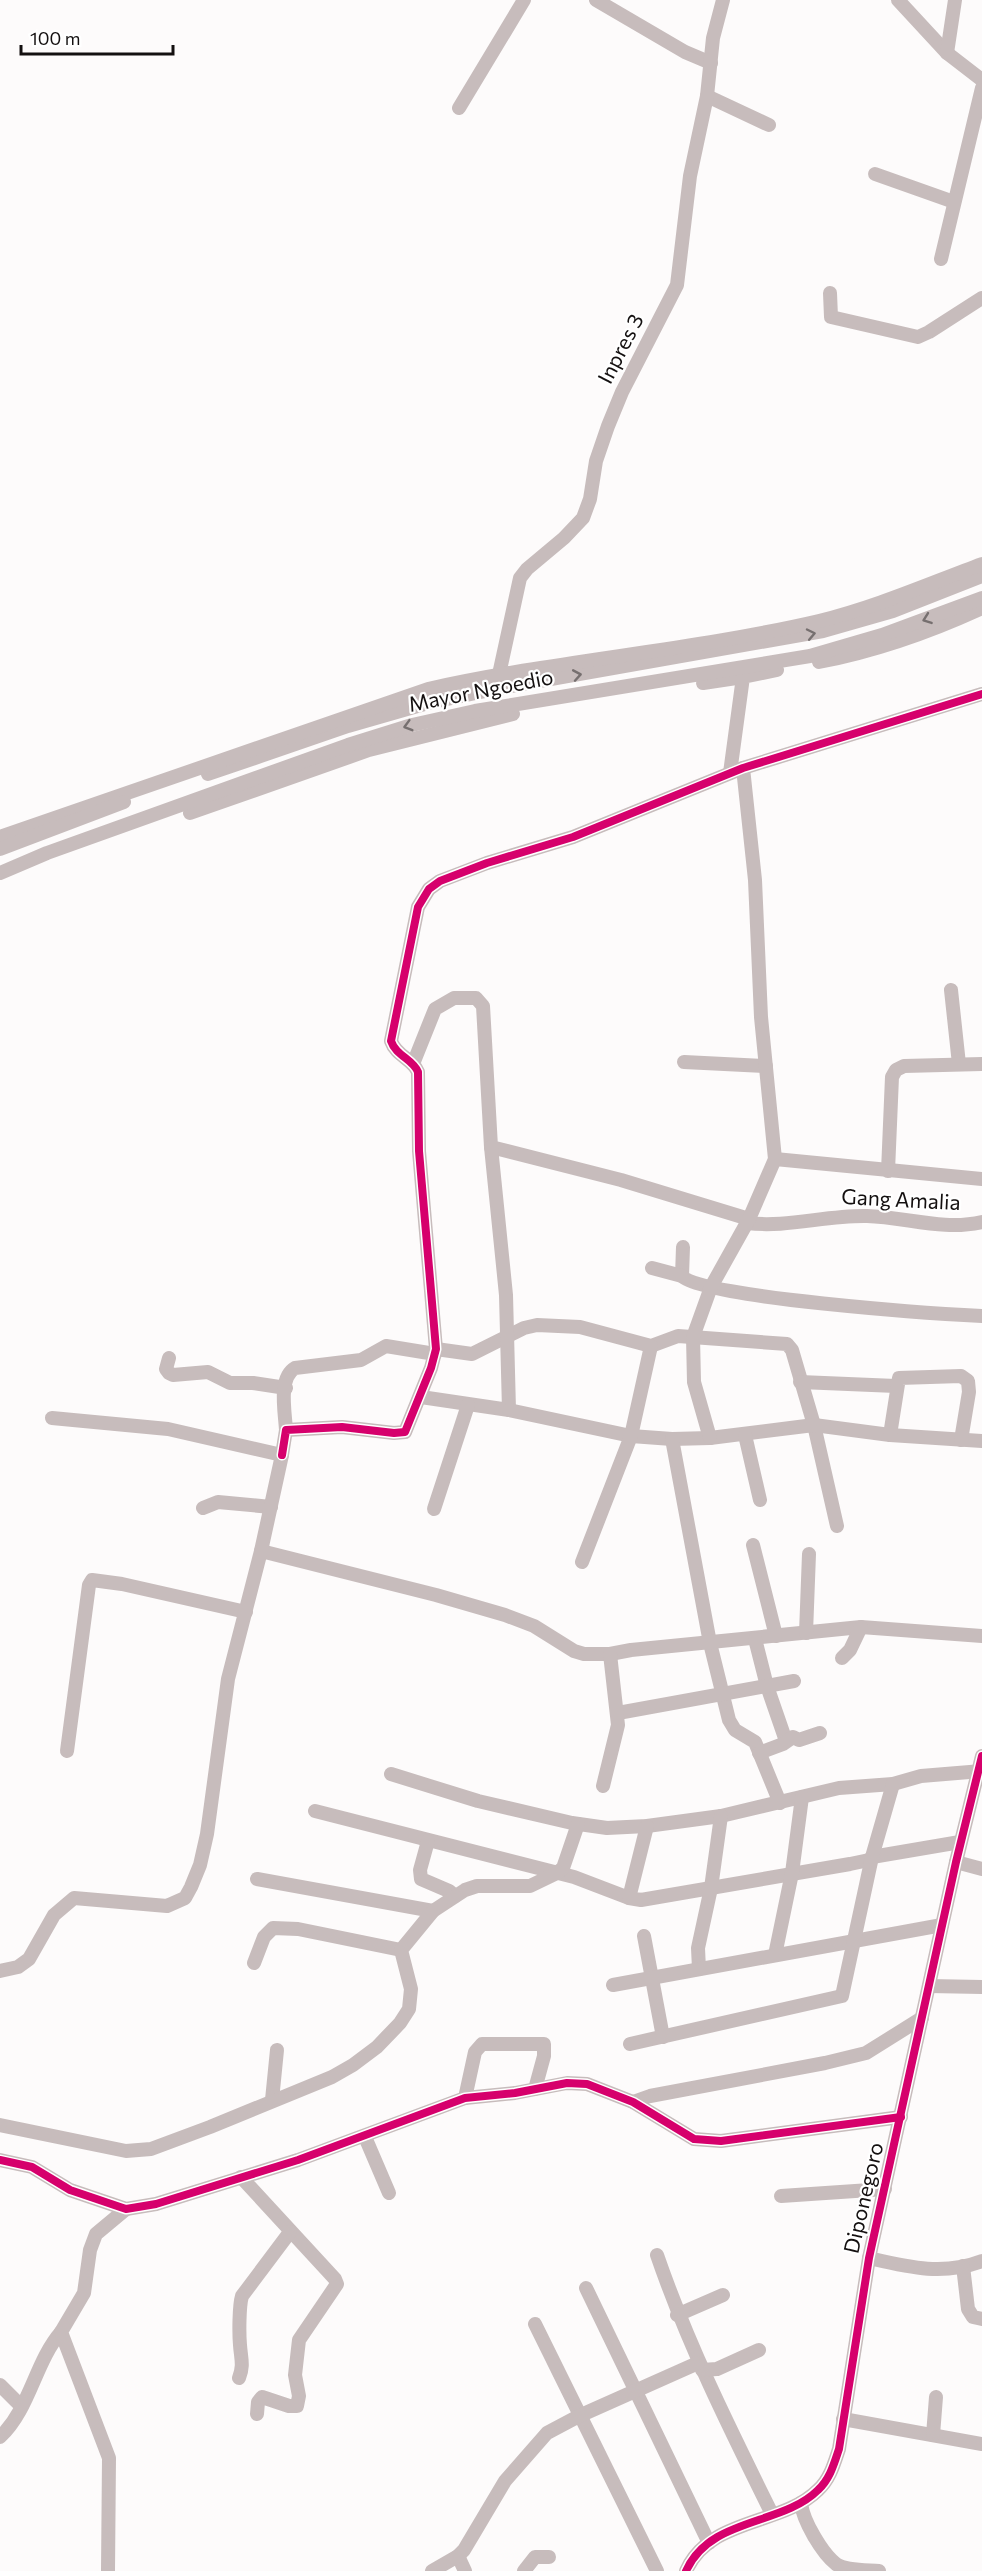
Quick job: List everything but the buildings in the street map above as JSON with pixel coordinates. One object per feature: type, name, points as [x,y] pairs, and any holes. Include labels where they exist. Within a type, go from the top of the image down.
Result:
[{"type":"street","points":[[459,108],[524,0]]},
{"type":"street","points":[[596,0],[685,52],[711,63]]},
{"type":"street","name":"Inpres 3","points":[[495,689],[520,578],[583,518],[590,499],[596,461],[608,426],[622,392],[677,285],[690,176],[707,96],[713,38],[723,0]]},
{"type":"street","points":[[898,0],[947,53],[982,80]]},
{"type":"street","points":[[947,53],[955,0]]},
{"type":"street","points":[[941,259],[982,88]]},
{"type":"street","points":[[707,96],[768,125]]},
{"type":"street","points":[[875,174],[954,202]]},
{"type":"street","points":[[830,293],[831,316],[914,336],[930,332],[982,298]]},
{"type":"street","points":[[966,308],[982,312]]},
{"type":"street","points":[[0,837],[428,688],[499,673],[657,650],[820,621],[885,603],[982,564]]},
{"type":"street","name":"Mayor Ngoedio","points":[[0,849],[143,796],[410,707],[495,689],[823,631],[893,611],[982,576]]},
{"type":"street","name":"Mayor Ngoedio","points":[[0,873],[46,853],[348,745],[412,725],[475,711],[810,656],[882,636],[982,598]]},
{"type":"street","points":[[0,880],[369,750],[505,715],[742,687],[928,632],[982,608]]},
{"type":"street","points":[[710,1438],[694,1382],[693,1338],[711,1287],[748,1221],[775,1159],[761,1017],[755,880],[736,770],[742,687]]},
{"type":"street","points":[[286,1430],[347,1427],[403,1433],[421,1397],[436,1351],[419,1151],[418,1072],[413,1064],[396,1051],[391,1036],[416,915],[429,889],[452,876],[563,840],[736,770],[982,694]]},
{"type":"street","points":[[951,990],[959,1064]]},
{"type":"street","points":[[413,1064],[435,1009],[454,998],[479,999],[483,1006],[492,1147],[506,1295],[508,1410]]},
{"type":"street","points":[[684,1062],[766,1066]]},
{"type":"street","points":[[888,1171],[893,1073],[904,1066],[982,1064]]},
{"type":"street","name":"Gang Amalia","points":[[492,1147],[621,1180],[748,1221],[779,1224],[831,1217],[869,1216],[948,1226],[982,1222]]},
{"type":"street","points":[[775,1159],[982,1179]]},
{"type":"street","points":[[682,1276],[683,1247]]},
{"type":"street","points":[[652,1268],[711,1287],[778,1298],[856,1307],[982,1316]]},
{"type":"street","points":[[0,1971],[18,1967],[29,1959],[54,1915],[74,1898],[167,1906],[184,1898],[200,1865],[207,1834],[228,1679],[261,1551],[282,1455],[286,1430],[287,1375],[296,1368],[361,1360],[386,1346],[472,1354],[530,1326],[562,1325],[588,1328],[651,1346],[675,1336],[787,1344],[792,1350],[814,1425],[837,1526]]},
{"type":"street","points":[[582,1562],[631,1436],[651,1346]]},
{"type":"street","points":[[169,1358],[166,1369],[172,1375],[208,1372],[230,1383],[253,1383],[286,1388]]},
{"type":"street","points":[[890,1435],[899,1378],[964,1378],[968,1381],[969,1392],[961,1440]]},
{"type":"street","points":[[800,1382],[897,1386]]},
{"type":"street","points":[[421,1397],[508,1410],[631,1436],[672,1439],[710,1438],[814,1425],[890,1435],[982,1441]]},
{"type":"street","points":[[434,1509],[468,1405]]},
{"type":"street","points":[[52,1418],[168,1429],[282,1455]]},
{"type":"street","points":[[745,1435],[760,1500]]},
{"type":"street","points":[[672,1439],[710,1643],[732,1726],[755,1742],[780,1803]]},
{"type":"street","points":[[202,1508],[218,1502],[271,1507]]},
{"type":"street","points":[[753,1545],[776,1636]]},
{"type":"street","points":[[261,1551],[436,1595],[505,1615],[534,1626],[574,1652],[584,1654],[610,1654],[861,1627],[982,1636]]},
{"type":"street","points":[[806,1633],[809,1554]]},
{"type":"street","points":[[67,1751],[89,1585],[92,1580],[141,1588],[246,1612]]},
{"type":"street","points":[[842,1658],[850,1650],[861,1627]]},
{"type":"street","points":[[754,1639],[786,1741]]},
{"type":"street","points":[[603,1786],[618,1725],[610,1654]]},
{"type":"street","points":[[618,1713],[794,1681]]},
{"type":"street","points":[[759,1753],[794,1737],[799,1740],[820,1734]]},
{"type":"street","name":"Diponegoro","points":[[686,2571],[695,2555],[710,2543],[732,2529],[801,2503],[820,2489],[831,2472],[839,2449],[869,2258],[960,1842],[982,1756]]},
{"type":"street","points":[[391,1774],[478,1801],[578,1824],[607,1828],[647,1826],[720,1816],[839,1788],[893,1784],[921,1776],[980,1771]]},
{"type":"street","points":[[630,2044],[839,1999],[843,1993],[872,1857],[893,1784]]},
{"type":"street","points":[[775,1955],[792,1873],[802,1797]]},
{"type":"street","points":[[315,1811],[574,1877],[629,1898],[644,1900],[856,1863],[872,1857],[960,1842]]},
{"type":"street","points":[[699,1969],[698,1948],[711,1888],[720,1816]]},
{"type":"street","points":[[401,1950],[433,1911],[455,1896],[477,1886],[530,1886],[557,1874],[563,1868],[578,1824]]},
{"type":"street","points":[[629,1898],[647,1826]]},
{"type":"street","points":[[428,1841],[420,1870],[421,1879],[455,1896]]},
{"type":"street","points":[[956,1862],[982,1869]]},
{"type":"street","points":[[257,1878],[433,1911]]},
{"type":"street","points":[[613,1985],[942,1925]]},
{"type":"street","points":[[254,1963],[264,1937],[273,1928],[298,1929],[401,1950]]},
{"type":"street","points":[[644,1936],[650,1978],[663,2037]]},
{"type":"street","points":[[0,2125],[126,2151],[140,2151],[210,2127],[332,2077],[353,2065],[393,2032],[404,2016],[411,1999],[410,1984],[401,1950]]},
{"type":"street","points":[[928,1986],[982,1987]]},
{"type":"street","points":[[633,2102],[650,2096],[825,2063],[866,2053],[922,2018]]},
{"type":"street","points":[[465,2098],[475,2052],[482,2043],[544,2044],[544,2056],[535,2089]]},
{"type":"street","points":[[272,2100],[277,2050]]},
{"type":"street","points":[[0,2160],[32,2167],[70,2190],[126,2209],[156,2204],[241,2178],[365,2137],[465,2098],[567,2083],[587,2084],[633,2102],[694,2139],[712,2142],[901,2117]]},
{"type":"street","points":[[365,2137],[388,2193]]},
{"type":"street","points":[[241,2178],[335,2279],[337,2287],[299,2340],[295,2375],[299,2396],[297,2406],[289,2406],[262,2397],[258,2402],[258,2414]]},
{"type":"street","points":[[781,2196],[885,2189]]},
{"type":"street","points":[[0,2437],[10,2426],[51,2346],[84,2293],[90,2250],[96,2234],[126,2209]]},
{"type":"street","points":[[238,2378],[243,2364],[239,2307],[242,2296],[290,2232]]},
{"type":"street","points":[[657,2255],[677,2314],[700,2366],[772,2514]]},
{"type":"street","points":[[869,2258],[919,2269],[936,2270],[982,2261]]},
{"type":"street","points":[[963,2266],[968,2309],[973,2317],[982,2319]]},
{"type":"street","points":[[586,2288],[710,2543]]},
{"type":"street","points":[[677,2314],[723,2295]]},
{"type":"street","points":[[535,2324],[657,2571]]},
{"type":"street","points":[[61,2332],[110,2458],[108,2571]]},
{"type":"street","points":[[432,2571],[458,2556],[469,2543],[505,2481],[536,2444],[556,2427],[700,2366],[717,2369],[759,2350]]},
{"type":"street","points":[[0,2385],[21,2406]]},
{"type":"street","points":[[933,2435],[936,2397]]},
{"type":"street","points":[[843,2419],[982,2444]]},
{"type":"street","points":[[801,2503],[803,2517],[836,2565],[844,2568],[879,2571]]},
{"type":"street","points":[[458,2556],[465,2571]]},
{"type":"street","points":[[524,2571],[536,2558],[549,2557]]},
{"type":"cycle path","points":[[282,1455],[286,1430],[342,1427],[394,1433],[405,1432],[431,1368],[436,1349],[419,1151],[418,1072],[391,1041],[418,907],[429,889],[440,881],[487,863],[573,837],[743,768],[982,694]]},
{"type":"cycle path","points":[[686,2571],[697,2553],[712,2541],[729,2531],[803,2502],[822,2486],[833,2466],[839,2449],[869,2258],[956,1862],[982,1756]]},
{"type":"cycle path","points":[[0,2160],[32,2167],[70,2190],[126,2209],[156,2204],[298,2160],[465,2098],[515,2093],[567,2083],[587,2084],[633,2102],[694,2139],[721,2141],[901,2117]]}]
